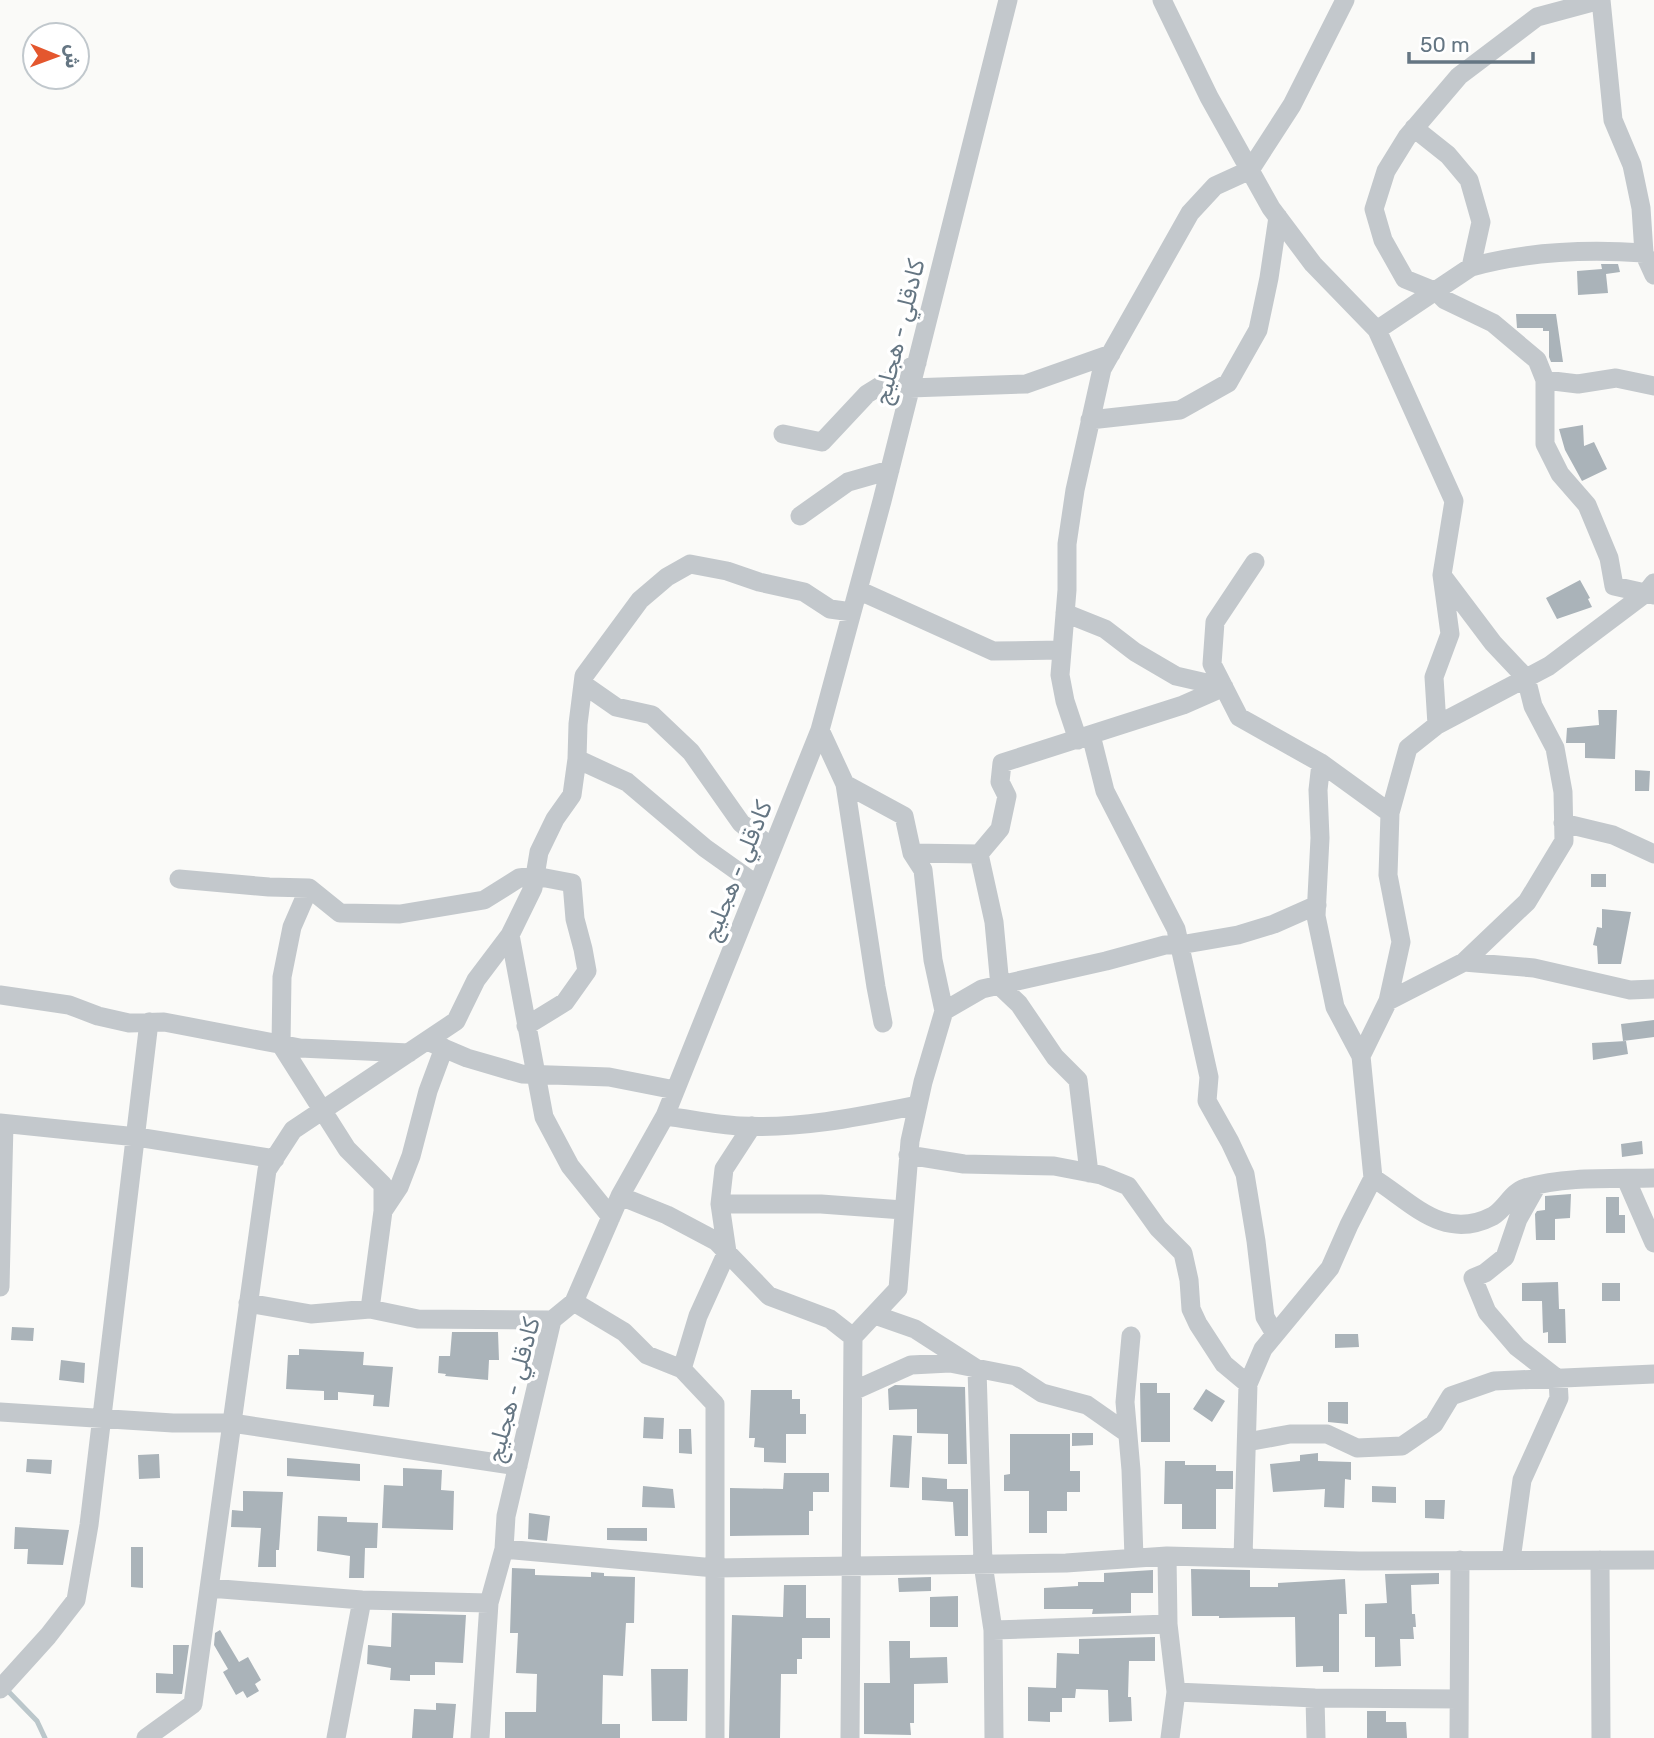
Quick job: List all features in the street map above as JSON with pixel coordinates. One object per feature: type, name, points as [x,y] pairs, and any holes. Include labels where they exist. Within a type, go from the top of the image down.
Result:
[{"type":"street","name":"كادقلي - هجليج","points":[[480,1738],[489,1603],[504,1549],[506,1516],[552,1320],[574,1302],[620,1196],[665,1116],[820,730],[890,470],[1008,0]]},
{"type":"street","points":[[1162,0],[1209,97],[1278,217],[1313,264],[1377,330],[1454,501],[1442,575],[1450,634],[1434,677],[1437,725]]},
{"type":"street","points":[[1275,1334],[1265,1317],[1245,1174],[1206,1101],[1209,1077],[1180,945],[1171,918],[1105,791],[1085,738],[1065,701],[1060,676],[1067,544],[1075,491],[1102,369],[1190,213],[1215,186],[1250,170],[1292,105],[1345,0]]},
{"type":"street","points":[[1651,591],[1614,586],[1609,558],[1587,505],[1560,474],[1545,444],[1545,380],[1537,360],[1493,323],[1445,300],[1437,292],[1405,279],[1383,240],[1374,209],[1386,172],[1414,128],[1459,76],[1536,8],[1600,0],[1613,120],[1632,166],[1645,186],[1641,208],[1644,253],[1654,275]]},
{"type":"street","points":[[1414,128],[1448,155],[1469,180],[1481,222],[1471,267]]},
{"type":"street","points":[[1090,420],[1180,410],[1228,383],[1258,330],[1278,217]]},
{"type":"street","points":[[1377,330],[1471,267],[1499,259],[1542,253],[1597,250],[1644,253]]},
{"type":"street","points":[[910,388],[1026,384],[1111,354]]},
{"type":"street","points":[[783,435],[822,442],[867,394],[917,363]]},
{"type":"street","points":[[1545,380],[1578,384],[1616,378],[1654,386]]},
{"type":"street","points":[[800,516],[848,482],[890,470]]},
{"type":"street","points":[[1255,562],[1215,622],[1212,664],[1239,716],[1321,764],[1390,813]]},
{"type":"street","points":[[146,1738],[193,1704],[267,1170],[293,1130],[409,1053],[436,1044],[456,1021],[476,980],[510,935],[533,888],[539,852],[555,819],[572,794],[584,676],[640,600],[667,577],[690,564],[804,592],[830,609],[852,612]]},
{"type":"street","points":[[1388,1001],[1464,962],[1527,902],[1564,841],[1563,792],[1555,748],[1533,706],[1526,678],[1493,643],[1442,575]]},
{"type":"street","points":[[858,590],[993,651],[1062,650]]},
{"type":"street","points":[[1361,1056],[1388,1001],[1401,942],[1388,875],[1390,813],[1408,748],[1437,725],[1526,678],[1570,651],[1651,591]]},
{"type":"street","points":[[1065,613],[1105,629],[1135,652],[1176,676],[1224,687]]},
{"type":"street","points":[[583,684],[616,707],[652,715],[691,752],[741,823],[772,848]]},
{"type":"street","points":[[979,854],[1000,829],[1007,796],[1000,782],[1002,763],[1183,705],[1224,687]]},
{"type":"street","points":[[820,730],[845,784],[883,1023]]},
{"type":"street","points":[[577,759],[627,782],[705,848],[757,885]]},
{"type":"street","points":[[1243,1558],[1248,1384],[1263,1349],[1330,1268],[1373,1178],[1361,1056],[1335,1007],[1316,916],[1320,838],[1318,790],[1321,764]]},
{"type":"street","points":[[845,784],[904,816],[912,853],[923,870],[933,960],[944,1011],[918,1105],[908,1156],[898,1289],[853,1337],[850,1738]]},
{"type":"street","points":[[1563,823],[1613,835],[1654,854]]},
{"type":"street","points":[[912,853],[979,854]]},
{"type":"street","points":[[979,854],[994,922],[1000,986],[1019,1004],[1055,1057],[1078,1080],[1089,1173]]},
{"type":"street","points":[[178,880],[309,888],[340,913],[400,914],[484,900],[519,878],[535,876],[572,883],[575,919],[586,971],[565,1002],[526,1026]]},
{"type":"street","points":[[309,888],[292,927],[282,977],[281,1045],[347,1149],[383,1185],[383,1211],[370,1309]]},
{"type":"street","points":[[944,1011],[982,989],[1165,945],[1180,945],[1238,934],[1317,905]]},
{"type":"street","points":[[510,935],[544,1117],[570,1166],[611,1217]]},
{"type":"street","points":[[1464,962],[1534,968],[1630,990],[1654,989]]},
{"type":"street","points":[[0,995],[69,1005],[98,1016],[129,1023],[164,1022],[299,1048],[409,1053]]},
{"type":"street","points":[[0,1689],[76,1600],[89,1525],[149,1022]]},
{"type":"street","points":[[436,1044],[467,1058],[522,1074],[609,1077],[675,1090]]},
{"type":"street","points":[[383,1211],[399,1187],[411,1156],[428,1091],[436,1044]]},
{"type":"street","points":[[665,1116],[752,1126],[801,1126],[918,1105]]},
{"type":"street","points":[[0,1287],[2,1123],[136,1137],[275,1159]]},
{"type":"street","points":[[682,1369],[698,1316],[727,1252],[720,1204],[724,1169],[752,1126]]},
{"type":"street","points":[[908,1156],[964,1164],[1054,1166],[1089,1173],[1128,1186],[1158,1228],[1183,1253],[1189,1280],[1191,1309],[1198,1324],[1224,1364],[1248,1384]]},
{"type":"street","points":[[1373,1178],[1392,1189],[1416,1210],[1451,1224],[1466,1225],[1494,1215],[1522,1189],[1571,1181],[1654,1178]]},
{"type":"street","points":[[1626,1179],[1654,1243]]},
{"type":"street","points":[[1511,1560],[1522,1480],[1559,1398],[1558,1379],[1517,1347],[1487,1312],[1473,1278],[1485,1273],[1505,1257],[1518,1219],[1536,1187]]},
{"type":"street","points":[[620,1196],[716,1241],[769,1296],[830,1319],[853,1337]]},
{"type":"street","points":[[720,1204],[821,1204],[903,1210]]},
{"type":"street","points":[[574,1302],[624,1332],[647,1355],[682,1369],[715,1404],[715,1738]]},
{"type":"street","points":[[248,1303],[311,1314],[370,1309],[418,1319],[552,1320]]},
{"type":"street","points":[[875,1315],[915,1329],[977,1369]]},
{"type":"street","points":[[1130,1336],[1125,1402],[1133,1558]]},
{"type":"street","points":[[853,1391],[911,1365],[950,1363],[1016,1376],[1042,1393],[1087,1405],[1127,1433]]},
{"type":"street","points":[[977,1369],[983,1564],[993,1630],[994,1738]]},
{"type":"street","points":[[1247,1442],[1290,1434],[1327,1434],[1357,1448],[1402,1446],[1434,1424],[1451,1396],[1494,1381],[1654,1374]]},
{"type":"street","points":[[0,1412],[173,1423],[232,1423],[518,1465]]},
{"type":"street","points":[[504,1549],[715,1568],[1066,1563],[1167,1556],[1654,1560]]},
{"type":"street","points":[[1167,1556],[1168,1625],[1177,1692],[1170,1738]]},
{"type":"street","points":[[1459,1738],[1460,1560]]},
{"type":"street","points":[[1600,1560],[1601,1738]]},
{"type":"street","points":[[209,1588],[362,1600],[489,1603]]},
{"type":"street","points":[[336,1738],[362,1600]]},
{"type":"street","points":[[993,1630],[1168,1625]]},
{"type":"street","points":[[1177,1692],[1315,1698],[1459,1699]]},
{"type":"street","points":[[1315,1698],[1316,1738]]},
{"type":"building","points":[[1601,264],[1618,264],[1620,272],[1606,274],[1608,293],[1578,295],[1577,271],[1602,269]]},
{"type":"building","points":[[1516,314],[1556,314],[1563,362],[1551,362],[1549,331],[1543,331],[1543,328],[1517,328]]},
{"type":"building","points":[[1583,425],[1584,446],[1594,442],[1607,469],[1582,481],[1565,450],[1559,429]]},
{"type":"building","points":[[1580,580],[1592,607],[1557,619],[1546,598]]},
{"type":"building","points":[[1598,710],[1617,710],[1615,759],[1585,758],[1585,743],[1566,743],[1567,728],[1599,725]]},
{"type":"building","points":[[1635,770],[1650,771],[1649,791],[1635,791]]},
{"type":"building","points":[[1591,874],[1606,874],[1606,887],[1591,887]]},
{"type":"building","points":[[1602,909],[1631,912],[1621,964],[1598,964],[1597,946],[1593,945],[1597,927],[1602,928]]},
{"type":"building","points":[[1654,1020],[1654,1037],[1623,1041],[1621,1024]]},
{"type":"building","points":[[1626,1041],[1628,1054],[1593,1060],[1592,1043]]},
{"type":"building","points":[[1642,1141],[1643,1154],[1622,1157],[1621,1144]]},
{"type":"building","points":[[1571,1194],[1570,1218],[1555,1219],[1555,1240],[1536,1240],[1535,1214],[1545,1210],[1545,1196]]},
{"type":"building","points":[[1606,1197],[1619,1197],[1619,1215],[1625,1215],[1625,1233],[1606,1233]]},
{"type":"building","points":[[1558,1282],[1559,1309],[1565,1309],[1566,1343],[1548,1343],[1548,1332],[1543,1333],[1542,1301],[1522,1301],[1522,1283]]},
{"type":"building","points":[[1602,1283],[1620,1283],[1620,1301],[1602,1301]]},
{"type":"building","points":[[12,1327],[34,1328],[33,1341],[11,1340]]},
{"type":"building","points":[[452,1332],[498,1332],[499,1360],[489,1360],[488,1380],[438,1373],[439,1356],[450,1356]]},
{"type":"building","points":[[1335,1334],[1358,1334],[1359,1347],[1335,1348]]},
{"type":"building","points":[[299,1349],[364,1352],[363,1365],[393,1367],[389,1407],[373,1406],[374,1395],[338,1392],[338,1400],[324,1400],[324,1391],[286,1389],[288,1355],[299,1355]]},
{"type":"building","points":[[61,1360],[85,1363],[84,1383],[59,1380]]},
{"type":"building","points":[[1140,1383],[1157,1383],[1157,1393],[1170,1393],[1170,1442],[1141,1442]]},
{"type":"building","points":[[895,1385],[965,1387],[967,1464],[948,1464],[948,1434],[917,1433],[917,1409],[889,1410],[888,1389]]},
{"type":"building","points":[[1206,1389],[1225,1401],[1212,1422],[1193,1409]]},
{"type":"building","points":[[751,1390],[792,1390],[792,1399],[800,1399],[800,1414],[806,1414],[806,1434],[786,1434],[786,1463],[764,1462],[764,1448],[754,1447],[755,1438],[749,1438]]},
{"type":"building","points":[[1328,1402],[1348,1402],[1348,1424],[1328,1422]]},
{"type":"building","points":[[644,1417],[664,1418],[663,1439],[643,1438]]},
{"type":"building","points":[[679,1429],[691,1429],[692,1454],[679,1453]]},
{"type":"building","points":[[1072,1433],[1093,1433],[1093,1445],[1072,1446]]},
{"type":"building","points":[[1010,1434],[1070,1434],[1070,1471],[1080,1471],[1080,1492],[1067,1492],[1067,1511],[1047,1511],[1047,1533],[1029,1533],[1029,1491],[1004,1491],[1004,1475],[1010,1474]]},
{"type":"building","points":[[893,1435],[912,1436],[909,1488],[890,1487]]},
{"type":"building","points":[[1318,1453],[1318,1461],[1351,1462],[1351,1480],[1345,1479],[1344,1508],[1324,1507],[1325,1489],[1273,1492],[1270,1464],[1300,1461],[1300,1455]]},
{"type":"building","points":[[159,1454],[160,1478],[139,1479],[138,1455]]},
{"type":"building","points":[[287,1458],[360,1464],[360,1481],[287,1476]]},
{"type":"building","points":[[27,1459],[52,1460],[51,1474],[26,1472]]},
{"type":"building","points":[[1165,1461],[1185,1461],[1185,1465],[1216,1465],[1216,1471],[1233,1471],[1233,1489],[1216,1489],[1216,1529],[1182,1529],[1182,1504],[1164,1504]]},
{"type":"building","points":[[403,1468],[442,1470],[441,1490],[454,1491],[453,1530],[382,1528],[384,1485],[403,1486]]},
{"type":"building","points":[[784,1473],[829,1473],[829,1492],[813,1492],[813,1511],[809,1511],[809,1535],[730,1536],[730,1488],[783,1489]]},
{"type":"building","points":[[922,1477],[947,1479],[947,1489],[968,1489],[968,1536],[955,1536],[953,1502],[922,1500]]},
{"type":"building","points":[[643,1486],[673,1489],[675,1508],[642,1507]]},
{"type":"building","points":[[1372,1486],[1396,1487],[1396,1503],[1372,1502]]},
{"type":"building","points":[[243,1491],[283,1492],[276,1567],[258,1567],[261,1528],[231,1527],[232,1510],[243,1511]]},
{"type":"building","points":[[1425,1500],[1445,1500],[1444,1519],[1425,1518]]},
{"type":"building","points":[[529,1513],[550,1516],[547,1541],[528,1539]]},
{"type":"building","points":[[318,1516],[347,1517],[347,1522],[378,1523],[377,1548],[365,1548],[364,1578],[349,1578],[350,1556],[317,1551]]},
{"type":"building","points":[[15,1527],[69,1530],[63,1565],[27,1564],[28,1549],[14,1549]]},
{"type":"building","points":[[607,1528],[647,1528],[647,1541],[607,1540]]},
{"type":"building","points":[[131,1547],[143,1547],[143,1588],[131,1587]]},
{"type":"building","points":[[512,1568],[535,1569],[535,1575],[591,1577],[591,1572],[604,1573],[604,1576],[635,1577],[634,1623],[626,1623],[623,1676],[603,1675],[602,1724],[620,1724],[620,1738],[505,1738],[505,1712],[536,1712],[537,1674],[516,1673],[518,1633],[510,1633]]},
{"type":"building","points":[[1191,1569],[1250,1570],[1250,1587],[1278,1587],[1278,1583],[1345,1579],[1347,1614],[1339,1614],[1339,1672],[1323,1672],[1323,1666],[1296,1667],[1295,1617],[1192,1616]]},
{"type":"building","points":[[1153,1570],[1153,1593],[1131,1593],[1131,1613],[1092,1614],[1093,1609],[1044,1609],[1044,1588],[1078,1586],[1078,1582],[1104,1582],[1104,1573]]},
{"type":"building","points":[[1439,1573],[1439,1584],[1411,1585],[1412,1614],[1415,1614],[1416,1627],[1413,1627],[1414,1639],[1400,1639],[1401,1666],[1375,1667],[1375,1637],[1365,1637],[1365,1604],[1387,1603],[1385,1574]]},
{"type":"building","points":[[931,1577],[931,1591],[899,1592],[898,1578]]},
{"type":"building","points":[[784,1585],[806,1585],[806,1618],[830,1618],[830,1638],[802,1638],[802,1659],[797,1659],[797,1674],[781,1674],[780,1738],[729,1738],[732,1615],[783,1617]]},
{"type":"building","points":[[958,1596],[958,1627],[930,1627],[930,1597]]},
{"type":"building","points":[[392,1613],[466,1615],[463,1663],[435,1662],[435,1675],[410,1675],[410,1681],[390,1680],[391,1668],[367,1664],[368,1645],[391,1647]]},
{"type":"building","points":[[220,1630],[239,1662],[248,1657],[261,1680],[255,1684],[259,1691],[247,1698],[243,1691],[236,1695],[223,1672],[228,1669],[214,1645],[215,1633]]},
{"type":"building","points":[[1155,1637],[1155,1661],[1129,1661],[1128,1697],[1131,1697],[1132,1721],[1109,1722],[1108,1690],[1076,1689],[1075,1698],[1062,1698],[1062,1712],[1050,1712],[1050,1722],[1028,1721],[1028,1687],[1056,1688],[1057,1653],[1079,1654],[1079,1639]]},
{"type":"building","points":[[889,1641],[910,1641],[910,1658],[947,1657],[948,1683],[914,1684],[914,1723],[910,1723],[911,1735],[864,1734],[864,1683],[890,1683]]},
{"type":"building","points":[[173,1645],[189,1645],[182,1694],[156,1693],[156,1673],[173,1674]]},
{"type":"building","points":[[651,1669],[688,1669],[687,1721],[652,1721]]},
{"type":"building","points":[[436,1703],[456,1704],[453,1738],[412,1738],[414,1709],[436,1710]]},
{"type":"building","points":[[1367,1711],[1386,1711],[1386,1722],[1406,1722],[1407,1738],[1367,1738]]},
{"type":"waterway","points":[[5,1688],[37,1721],[45,1738]]}]
